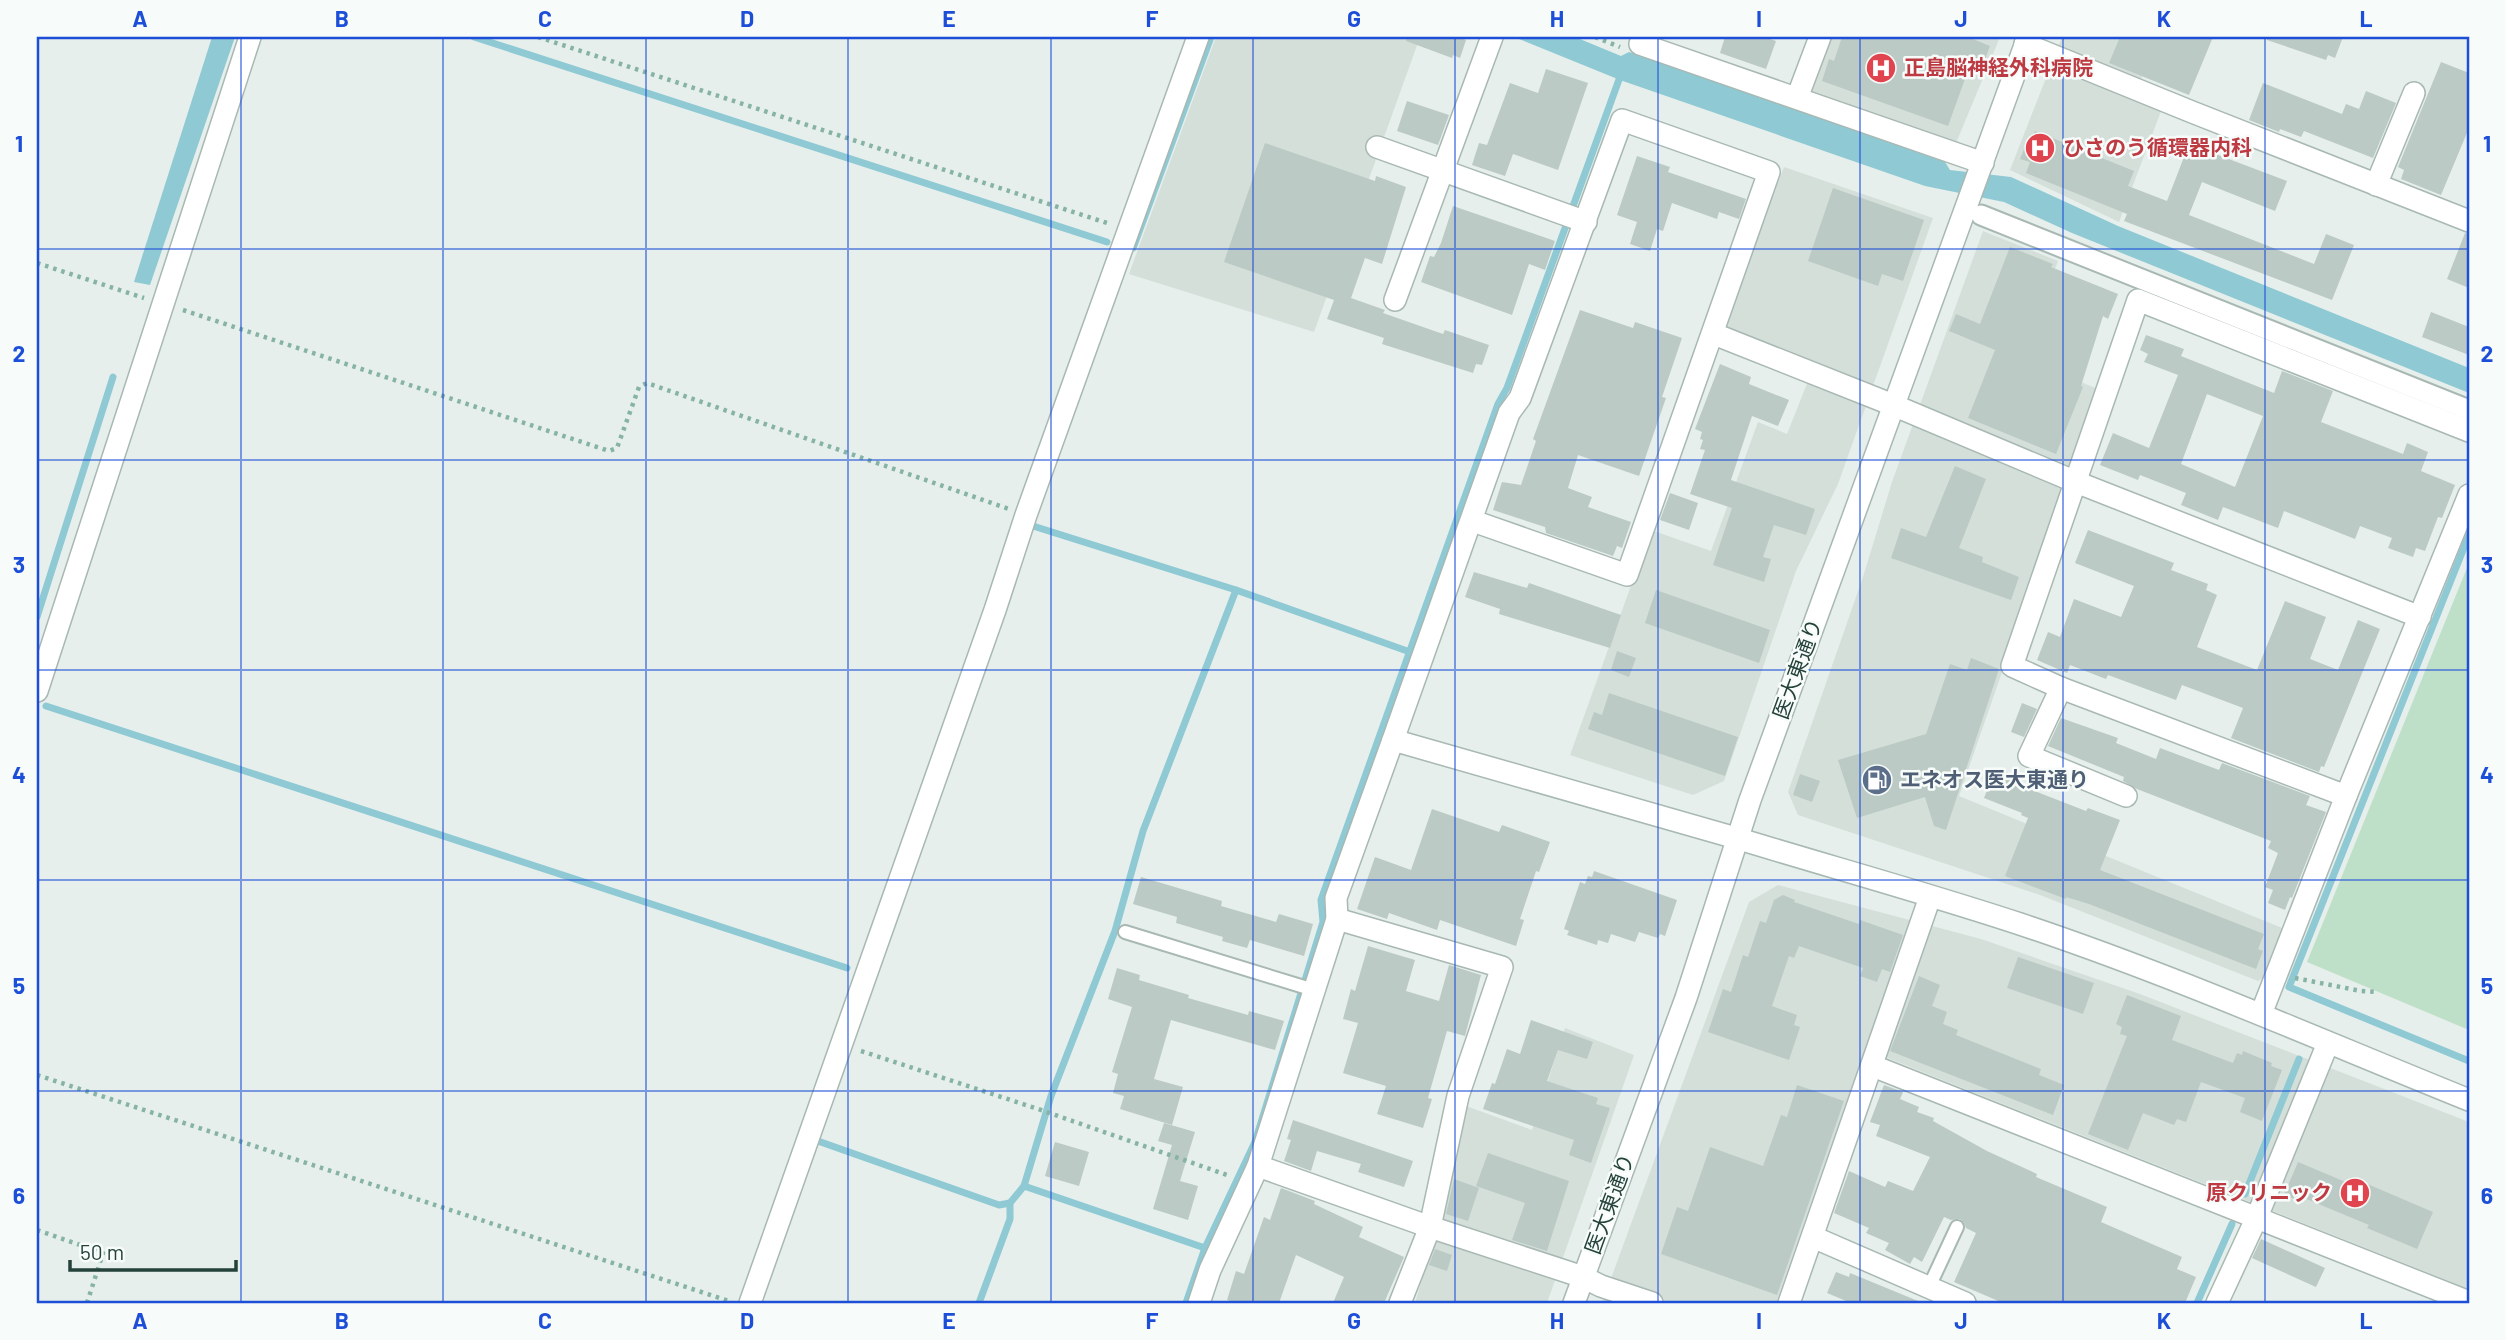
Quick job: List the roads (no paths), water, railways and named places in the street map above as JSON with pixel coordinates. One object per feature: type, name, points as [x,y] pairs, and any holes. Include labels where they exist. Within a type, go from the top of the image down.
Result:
[{"type":"street","points":[[37,691],[250,37]]},
{"type":"street","points":[[750,1303],[1127,229],[1198,37]]},
{"type":"street","points":[[1395,300],[1492,37]]},
{"type":"street","points":[[1643,37],[1640,44],[1982,166]]},
{"type":"street","points":[[1797,98],[1820,37]]},
{"type":"street","points":[[2027,40],[2469,221]]},
{"type":"street","name":"医大東通り","points":[[1574,1303],[1686,998],[1736,838],[1893,405],[1975,208],[1982,166],[2027,40]]},
{"type":"street","points":[[2376,185],[2414,93]]},
{"type":"street","points":[[1199,1303],[1210,1270],[1258,1166],[1306,987],[1337,919],[1336,898],[1473,521],[1509,413],[1520,398],[1576,218],[1622,120],[1769,172],[1628,575],[1473,521]]},
{"type":"street","points":[[1377,147],[1576,218]]},
{"type":"street","points":[[1975,208],[2469,410]]},
{"type":"street","points":[[2346,796],[2061,688],[2012,666],[2138,300],[2469,431]]},
{"type":"street","points":[[1714,334],[2076,482],[2420,617]]},
{"type":"street","points":[[2261,1014],[2346,796],[2469,495]]},
{"type":"street","points":[[2061,688],[2029,756],[2126,796]]},
{"type":"street","points":[[1393,740],[1736,838],[2021,924],[2261,1014],[2469,1100]]},
{"type":"street","points":[[1789,1303],[1930,897]]},
{"type":"street","points":[[1337,919],[1502,967],[1458,1096],[1430,1227],[1400,1303]]},
{"type":"street","points":[[2217,1303],[2257,1217],[2328,1043]]},
{"type":"street","points":[[1873,1066],[2257,1217],[2438,1297],[2469,1301]]},
{"type":"street","points":[[1258,1166],[1652,1303]]},
{"type":"street","points":[[1813,1237],[1932,1294],[1965,1303]]},
{"type":"lane","points":[[1125,932],[1306,987]]},
{"type":"lane","points":[[1932,1294],[1957,1227]]},
{"type":"water","points":[[212,37],[235,37],[150,285],[134,282]]},
{"type":"water","points":[[1514,37],[1575,37],[1621,56],[1629,52],[1945,162],[1950,170],[2011,177],[2118,226],[2469,368],[2469,393],[2072,233],[2004,202],[1925,186],[1620,80]]},
{"type":"waterway","points":[[474,37],[1107,242]]},
{"type":"waterway","points":[[1133,248],[1211,37]]},
{"type":"waterway","points":[[1186,1303],[1205,1248],[1255,1142],[1323,922],[1321,900],[1498,404],[1507,388],[1621,74]]},
{"type":"waterway","points":[[37,617],[113,377]]},
{"type":"waterway","points":[[1033,526],[1236,590],[1410,652]]},
{"type":"waterway","points":[[2469,535],[2289,987],[2469,1061]]},
{"type":"waterway","points":[[1024,1186],[1051,1096],[1115,931],[1143,831],[1236,590]]},
{"type":"waterway","points":[[46,706],[847,968]]},
{"type":"waterway","points":[[2245,1194],[2299,1059]]},
{"type":"waterway","points":[[815,1140],[999,1205],[1010,1203],[1024,1186],[1205,1248]]},
{"type":"waterway","points":[[979,1303],[1010,1219],[1010,1203]]},
{"type":"waterway","points":[[2197,1303],[2232,1224]]},
{"type":"place","name":"正島脳神経外科病院","points":[[1881,68]]},
{"type":"place","name":"ひさのう循環器内科","points":[[2040,148]]},
{"type":"place","name":"エネオス医大東通り","points":[[1877,780]]},
{"type":"place","name":"原クリニック","points":[[2355,1193]]}]
